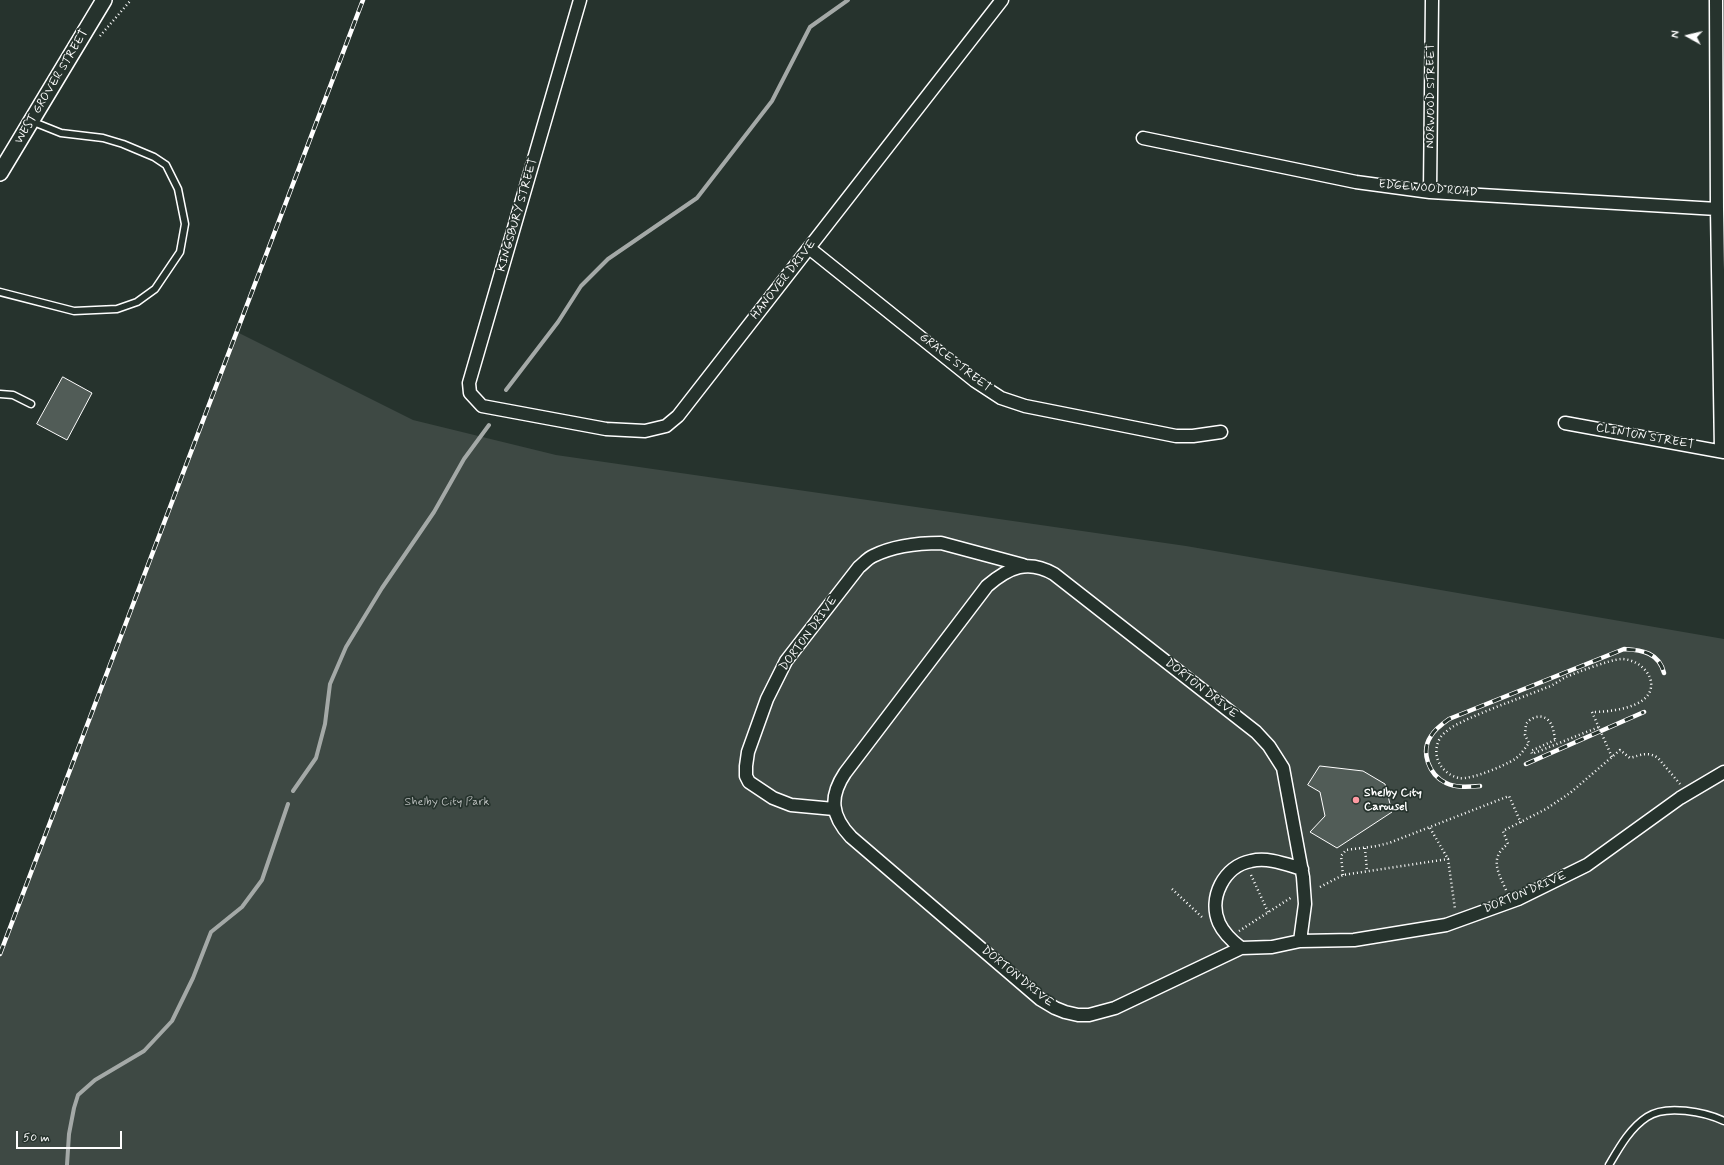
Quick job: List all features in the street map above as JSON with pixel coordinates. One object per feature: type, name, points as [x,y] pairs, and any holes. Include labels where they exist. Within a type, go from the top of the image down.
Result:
[{"type":"street","name":"WEST GROVER STREET","points":[[0,173],[104,0]]},
{"type":"street","name":"KINGSBURY STREET","points":[[502,409],[482,406],[470,393],[469,383],[580,0]]},
{"type":"street","name":"HANOVER DRIVE","points":[[502,409],[606,429],[645,431],[666,426],[678,416],[1002,0]]},
{"type":"street","name":"NORWOOD STREET","points":[[1430,192],[1432,0]]},
{"type":"street","points":[[1716,0],[1717,208],[1722,451]]},
{"type":"street","name":"EDGEWOOD ROAD","points":[[1143,138],[1356,182],[1430,192],[1717,208]]},
{"type":"street","name":"GRACE STREET","points":[[809,248],[975,381],[1001,398],[1025,406],[1176,436],[1193,436],[1221,432]]},
{"type":"street","name":"CLINTON STREET","points":[[1565,423],[1722,451]]},
{"type":"street","name":"DORTON DRIVE","points":[[834,809],[797,806],[773,798],[749,782],[746,776],[746,766],[748,752],[767,699],[786,661],[859,568],[872,556],[894,549],[933,543],[941,543],[1024,566],[1037,567],[1054,574],[1256,732],[1269,746],[1283,768],[1302,869],[1305,904],[1300,941]]},
{"type":"street","name":"DORTON DRIVE","points":[[1024,566],[1008,570],[987,586],[845,773],[836,790],[834,809],[843,828],[851,837],[1025,987],[1050,1005],[1065,1012],[1078,1015],[1089,1015],[1115,1008],[1241,948],[1272,947],[1300,941],[1354,940],[1446,925],[1510,901],[1587,866],[1687,793],[1724,772]]},
{"type":"street","points":[[1241,948],[1224,931],[1218,922],[1216,911],[1218,892],[1221,882],[1228,873],[1249,861],[1267,860],[1302,869]]},
{"type":"lane","points":[[0,292],[74,311],[117,309],[137,302],[156,289],[180,252],[185,224],[178,189],[166,165],[154,157],[123,144],[103,138],[61,133],[31,121]]},
{"type":"lane","points":[[0,394],[13,395],[31,404]]},
{"type":"lane","points":[[1609,1165],[1620,1146],[1637,1124],[1648,1116],[1662,1112],[1685,1111],[1711,1115],[1724,1121]]},
{"type":"path","points":[[1599,727],[1532,754],[1531,751],[1555,740],[1549,720],[1545,718],[1533,718],[1526,724],[1525,735],[1529,743],[1520,754],[1510,762],[1468,778],[1460,778],[1450,775],[1438,762],[1436,756],[1439,740],[1443,734],[1452,727],[1550,686],[1566,677],[1620,659],[1633,661],[1642,666],[1647,671],[1650,678],[1651,687],[1650,693],[1643,701],[1615,710],[1592,712],[1599,727],[1612,757]]},
{"type":"path","points":[[1510,901],[1497,871],[1496,858],[1504,846],[1508,844],[1504,831],[1570,793],[1620,750],[1630,758],[1642,754],[1653,755],[1658,758],[1687,793]]},
{"type":"path","points":[[1343,875],[1341,861],[1343,852],[1351,848],[1365,848],[1389,843],[1509,796],[1520,823]]},
{"type":"path","points":[[1430,828],[1448,859],[1456,921]]},
{"type":"path","points":[[1365,848],[1367,871]]},
{"type":"path","points":[[1320,887],[1343,875],[1448,859]]},
{"type":"path","points":[[1246,863],[1268,912]]},
{"type":"path","points":[[1172,889],[1207,921],[1224,931]]},
{"type":"path","points":[[1237,933],[1298,893]]},
{"type":"green space","name":"Shelby City Park","points":[[237,332],[413,420],[556,455],[1186,546],[1724,639],[1724,1165],[0,1165],[0,954]]},
{"type":"building","points":[[63,377],[92,393],[67,440],[37,424]]},
{"type":"building","name":"Shelby City Carousel","points":[[1320,766],[1363,771],[1385,784],[1392,812],[1337,848],[1310,832],[1325,816],[1320,792],[1308,785]]},
{"type":"waterway","points":[[506,390],[558,322],[581,286],[608,259],[697,198],[772,101],[810,27],[848,0]]},
{"type":"waterway","points":[[293,791],[316,758],[325,724],[330,684],[346,647],[382,588],[434,512],[464,459],[489,425]]},
{"type":"waterway","points":[[67,1165],[69,1134],[78,1095],[95,1080],[144,1051],[172,1021],[193,978],[211,932],[242,907],[262,880],[288,804]]},
{"type":"railway","points":[[0,954],[363,0]]},
{"type":"railway","points":[[1480,786],[1463,787],[1450,785],[1435,775],[1431,769],[1426,756],[1428,742],[1435,731],[1449,719],[1624,649],[1638,650],[1649,654],[1662,666],[1664,673]]},
{"type":"railway","points":[[1526,764],[1644,712]]},
{"type":"place","name":"Shelby City Carousel","points":[[1356,800]]}]
